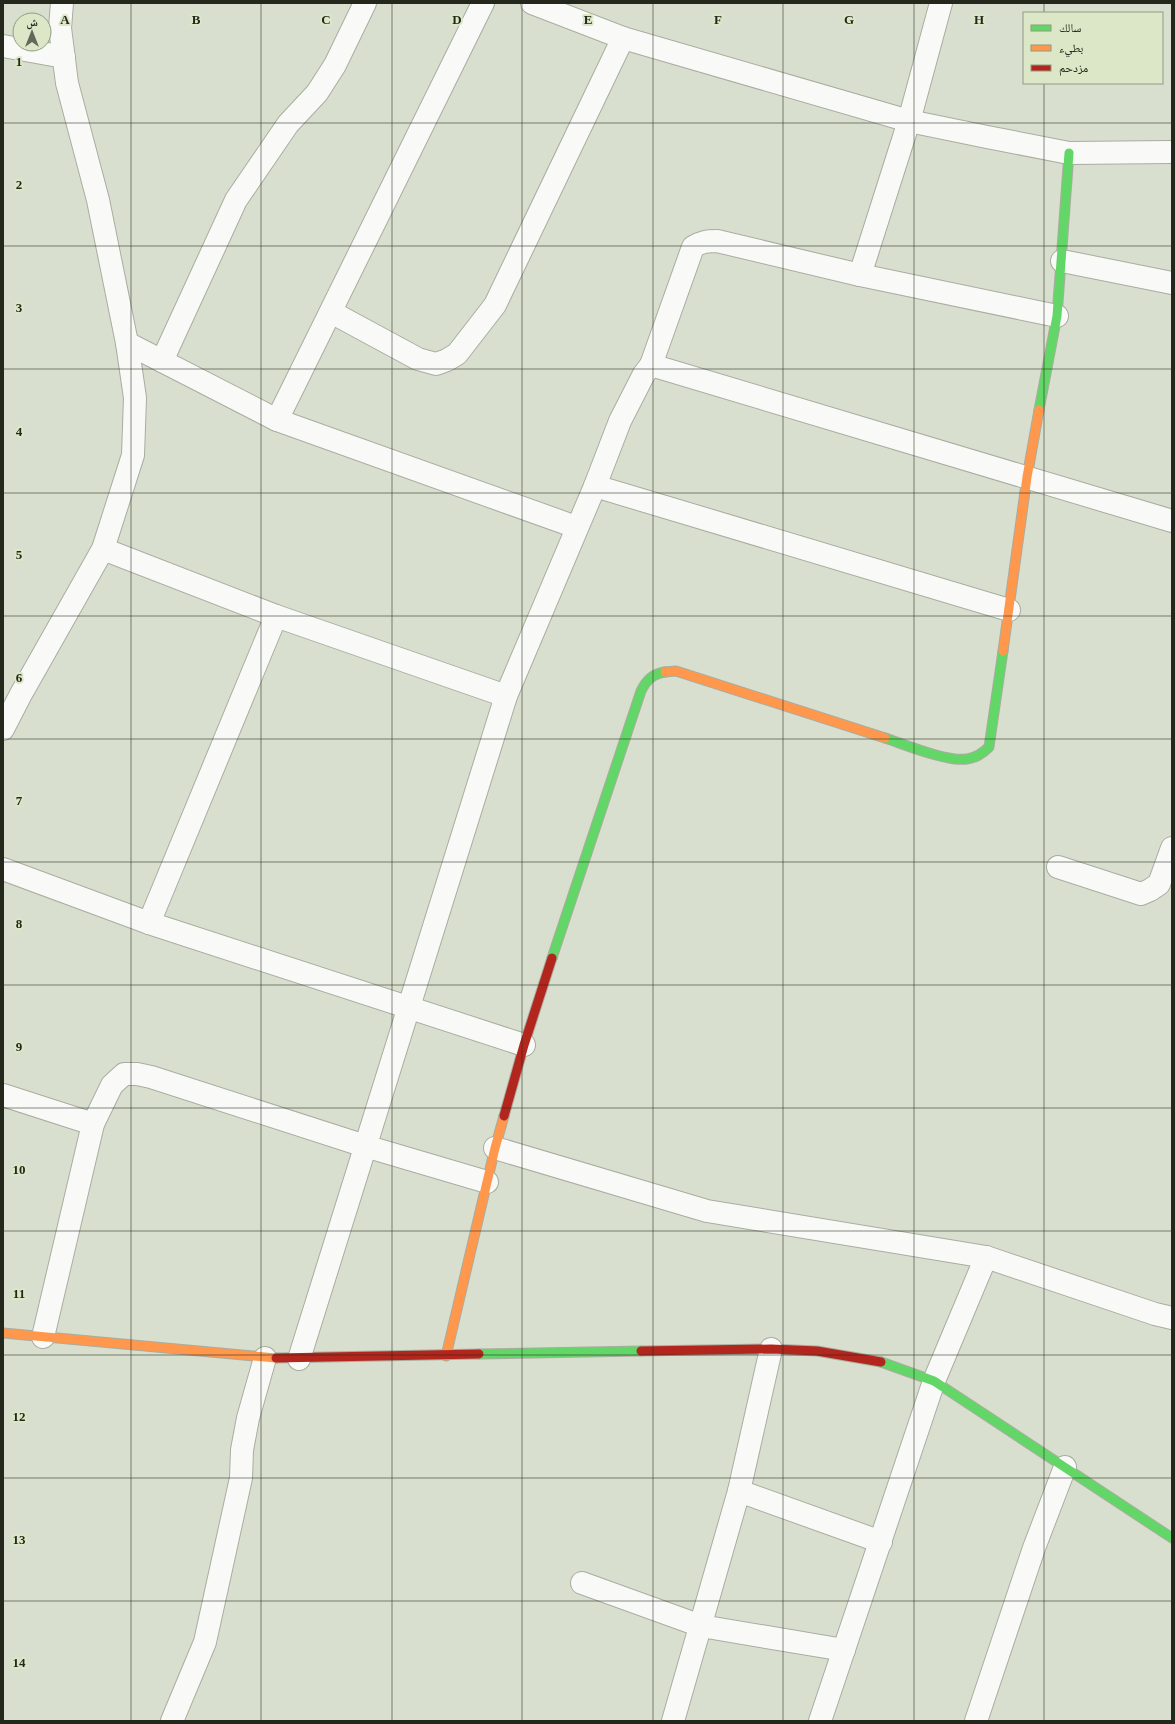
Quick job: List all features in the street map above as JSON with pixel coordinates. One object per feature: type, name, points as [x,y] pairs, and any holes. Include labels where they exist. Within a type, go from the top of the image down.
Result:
[{"type":"street","points":[[3,729],[103,549],[133,456],[135,398],[127,343],[98,200],[67,84],[60,28],[62,3]]},
{"type":"street","points":[[162,361],[236,200],[288,124],[317,93],[335,65],[365,3]]},
{"type":"street","points":[[277,420],[483,3]]},
{"type":"street","points":[[532,3],[623,38],[909,121],[1069,152],[1172,152]]},
{"type":"street","points":[[860,275],[909,121],[941,3]]},
{"type":"street","points":[[331,312],[418,359],[436,364],[457,354],[495,305],[623,38]]},
{"type":"street","points":[[3,46],[64,57]]},
{"type":"street","points":[[446,1356],[495,1148],[524,1045],[635,708],[644,687],[652,675],[661,671],[676,671],[926,751],[960,759],[969,759],[981,755],[989,747],[1027,477],[1057,316],[1069,152]]},
{"type":"street","points":[[299,1359],[506,696],[576,527],[595,486],[620,421],[644,374],[651,365],[693,247],[700,242],[716,241],[860,275],[1057,316]]},
{"type":"street","points":[[1062,261],[1172,283]]},
{"type":"street","points":[[127,343],[277,420],[576,527]]},
{"type":"street","points":[[651,365],[1172,521]]},
{"type":"street","points":[[595,486],[1009,610]]},
{"type":"street","points":[[103,549],[276,616],[506,696]]},
{"type":"street","points":[[149,923],[276,616]]},
{"type":"street","points":[[1058,867],[1141,894],[1159,884],[1172,848]]},
{"type":"street","points":[[3,869],[149,923],[524,1045]]},
{"type":"street","points":[[43,1337],[93,1124],[112,1085],[124,1074],[137,1074],[365,1146],[487,1182]]},
{"type":"street","points":[[3,1094],[93,1124]]},
{"type":"street","points":[[495,1148],[707,1211],[986,1257],[1155,1314],[1172,1318]]},
{"type":"street","points":[[820,1721],[934,1381],[986,1257]]},
{"type":"street","points":[[3,1333],[265,1358],[299,1359],[771,1349],[817,1351],[881,1362],[934,1381],[1172,1538]]},
{"type":"street","points":[[673,1721],[739,1491],[771,1349]]},
{"type":"street","points":[[172,1721],[205,1642],[241,1478],[242,1450],[248,1418],[265,1358]]},
{"type":"street","points":[[976,1721],[1034,1548],[1065,1467]]},
{"type":"street","points":[[739,1491],[881,1542]]},
{"type":"street","points":[[582,1583],[701,1626],[844,1650]]},
{"type":"traffic: fast","points":[[1039,410],[1057,316],[1069,153]]},
{"type":"traffic: fast","points":[[885,738],[938,756],[949,758],[967,759],[973,758],[982,753],[989,747],[1003,651]]},
{"type":"traffic: fast","points":[[552,958],[641,691],[651,678],[657,674],[665,672]]},
{"type":"traffic: fast","points":[[479,1354],[641,1351]]},
{"type":"traffic: fast","points":[[881,1362],[934,1381],[1172,1538]]},
{"type":"traffic: slow","points":[[1003,651],[1027,477],[1039,410]]},
{"type":"traffic: slow","points":[[665,672],[676,671],[885,738]]},
{"type":"traffic: slow","points":[[446,1356],[495,1148],[504,1116]]},
{"type":"traffic: slow","points":[[3,1333],[276,1358]]},
{"type":"traffic: jam","points":[[504,1116],[524,1045],[552,958]]},
{"type":"traffic: jam","points":[[641,1351],[771,1349],[817,1351],[881,1362]]},
{"type":"traffic: jam","points":[[276,1358],[479,1354]]}]
